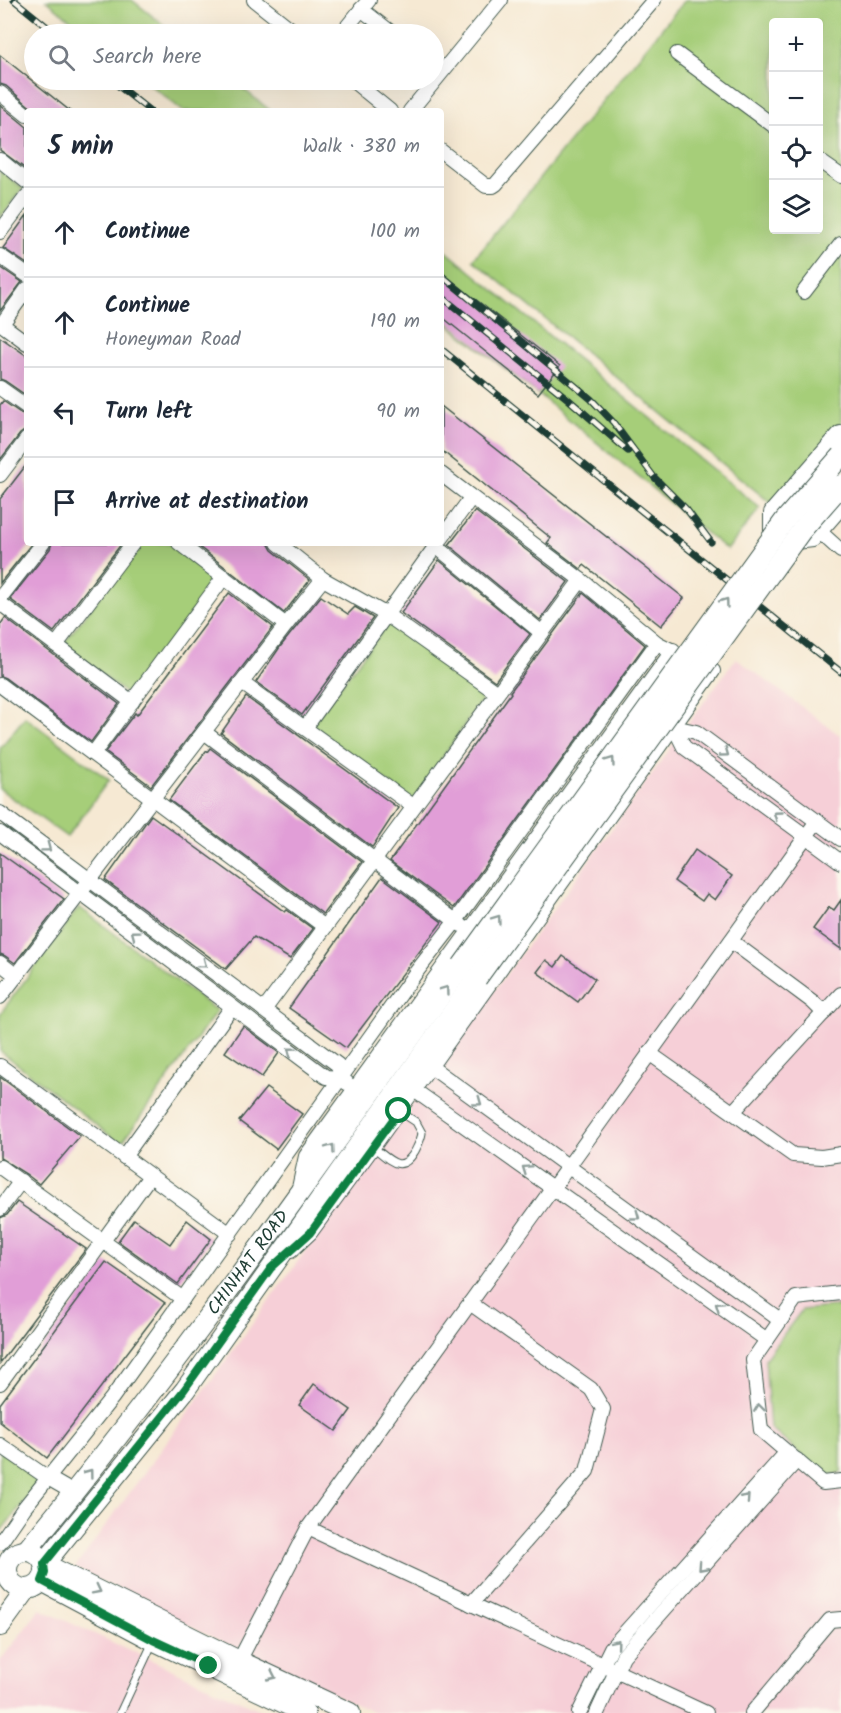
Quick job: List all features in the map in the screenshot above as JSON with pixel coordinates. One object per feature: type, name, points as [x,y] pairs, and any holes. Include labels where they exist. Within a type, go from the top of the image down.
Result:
[{"type":"street","points":[[254,0],[284,24]]},
{"type":"street","points":[[444,62],[501,0]]},
{"type":"street","points":[[444,153],[486,186],[496,184],[654,0]]},
{"type":"street","points":[[349,24],[365,4],[384,24]]},
{"type":"street","points":[[677,54],[769,122]]},
{"type":"street","points":[[364,90],[386,108]]},
{"type":"street","points":[[413,108],[424,90]]},
{"type":"street","points":[[0,93],[24,113]]},
{"type":"street","points":[[0,160],[24,180]]},
{"type":"street","points":[[823,163],[841,176]]},
{"type":"street","points":[[0,232],[24,200]]},
{"type":"street","points":[[804,292],[841,244]]},
{"type":"street","points":[[0,256],[24,273]]},
{"type":"street","points":[[24,293],[1,324],[24,341]]},
{"type":"street","points":[[1,390],[24,405]]},
{"type":"street","points":[[841,436],[774,513],[774,545],[813,540],[841,508]]},
{"type":"street","points":[[0,475],[24,443]]},
{"type":"street","points":[[0,1626],[184,1390],[271,1268],[470,972],[785,520],[841,456]]},
{"type":"street","points":[[271,1268],[310,1233],[713,671],[657,643],[581,580],[444,476]]},
{"type":"street","points":[[470,972],[801,531],[841,485]]},
{"type":"street","points":[[444,535],[471,498]]},
{"type":"street","points":[[820,532],[841,551]]},
{"type":"street","points":[[41,546],[0,601],[132,702]]},
{"type":"street","points":[[56,645],[131,546]]},
{"type":"street","points":[[183,546],[286,625]]},
{"type":"street","points":[[282,546],[323,579],[387,615],[497,693]]},
{"type":"street","points":[[305,728],[436,546]]},
{"type":"street","points":[[441,546],[542,633]]},
{"type":"street","points":[[93,754],[224,577]]},
{"type":"street","points":[[0,997],[323,579]]},
{"type":"street","points":[[264,1010],[581,580]]},
{"type":"street","points":[[350,1713],[325,1704],[239,1661],[157,1631],[38,1578],[18,1587],[7,1564],[24,1508],[112,1398],[417,971],[657,643]]},
{"type":"street","points":[[298,1193],[306,1156],[673,651]]},
{"type":"street","points":[[242,683],[413,806]]},
{"type":"street","points":[[0,685],[325,927]]},
{"type":"street","points":[[674,727],[696,732],[841,839]]},
{"type":"street","points":[[674,727],[684,747],[841,862]]},
{"type":"street","points":[[204,732],[470,930]]},
{"type":"street","points":[[0,813],[338,1065],[341,1078]]},
{"type":"street","points":[[239,1661],[308,1528],[817,821]]},
{"type":"street","points":[[0,833],[326,1077],[341,1078],[355,1089]]},
{"type":"street","points":[[730,941],[813,1002],[824,1013]]},
{"type":"street","points":[[0,963],[17,976]]},
{"type":"street","name":"CHINHAT ROAD","points":[[7,1564],[74,1493],[209,1316],[298,1193],[470,972]]},
{"type":"street","points":[[733,1113],[841,994]]},
{"type":"street","points":[[124,1157],[232,1007]]},
{"type":"street","points":[[649,1053],[793,1155],[822,1157],[841,1154]]},
{"type":"street","points":[[0,1066],[230,1234]]},
{"type":"street","points":[[430,1067],[780,1320]]},
{"type":"street","points":[[414,1090],[766,1340]]},
{"type":"street","points":[[281,1162],[306,1156]]},
{"type":"street","points":[[0,1167],[183,1299]]},
{"type":"street","points":[[0,1383],[150,1176]]},
{"type":"street","points":[[0,1209],[21,1181]]},
{"type":"street","points":[[841,1293],[796,1298],[753,1360],[761,1430],[823,1483],[841,1481]]},
{"type":"street","points":[[470,1303],[591,1389],[603,1409],[587,1471],[471,1604]]},
{"type":"street","points":[[0,1444],[48,1478],[74,1493]]},
{"type":"street","points":[[579,1713],[611,1648],[792,1456]]},
{"type":"street","points":[[597,1713],[623,1656],[792,1456]]},
{"type":"street","points":[[308,1528],[706,1713]]},
{"type":"street","points":[[7,1564],[37,1555],[38,1578]]},
{"type":"street","points":[[753,1713],[830,1620],[841,1619]]},
{"type":"street","points":[[157,1631],[305,1713]]},
{"type":"lane","points":[[373,1147],[399,1164],[405,1164],[409,1160],[423,1133],[416,1122],[399,1111]]},
{"type":"lane","points":[[120,1713],[157,1631]]},
{"type":"shaded area","points":[[736,658],[841,736],[841,1713],[374,1713],[236,1649],[75,1568]]},
{"type":"shaded area","points":[[40,1609],[267,1713],[0,1713],[0,1661]]},
{"type":"green space","points":[[46,0],[132,0],[162,24],[76,24]]},
{"type":"green space","points":[[685,0],[841,0],[841,426],[772,504],[473,260]]},
{"type":"green space","points":[[157,90],[245,90],[267,108],[179,108]]},
{"type":"green space","points":[[0,171],[23,188],[0,218]]},
{"type":"green space","points":[[444,249],[760,508],[727,550],[538,394],[444,321]]},
{"type":"green space","points":[[139,546],[174,546],[217,579],[130,697],[63,644]]},
{"type":"green space","points":[[390,621],[486,694],[413,801],[310,725]]},
{"type":"green space","points":[[25,717],[109,780],[67,837],[0,789],[0,748]]},
{"type":"green space","points":[[79,907],[217,1011],[121,1144],[0,1051],[0,1014]]},
{"type":"green space","points":[[841,1306],[841,1473],[825,1476],[770,1428],[765,1359],[802,1310]]},
{"type":"green space","points":[[0,1451],[43,1479],[0,1532]]},
{"type":"building","points":[[0,55],[24,74],[24,90],[44,90],[66,108],[32,108],[6,86],[0,84]]},
{"type":"building","points":[[0,105],[24,125],[24,168],[0,150]]},
{"type":"building","points":[[24,219],[24,262],[3,248]]},
{"type":"building","points":[[0,267],[22,282],[0,311]]},
{"type":"building","points":[[444,274],[560,366],[538,394],[444,318]]},
{"type":"building","points":[[0,337],[24,354],[24,394],[0,379]]},
{"type":"building","points":[[3,401],[24,415],[24,431],[0,460],[0,405]]},
{"type":"building","points":[[444,408],[684,598],[661,626],[584,565],[581,569],[547,543],[551,538],[444,452]]},
{"type":"building","points":[[24,468],[24,546],[30,546],[0,583],[0,499]]},
{"type":"building","points":[[475,511],[568,582],[540,620],[449,545]]},
{"type":"building","points":[[51,546],[120,546],[54,632],[10,599]]},
{"type":"building","points":[[198,546],[270,546],[310,580],[284,613]]},
{"type":"building","points":[[439,560],[530,634],[495,681],[401,613]]},
{"type":"building","points":[[229,593],[273,627],[151,786],[105,752],[135,713],[137,715]]},
{"type":"building","points":[[583,593],[645,645],[454,908],[390,861]]},
{"type":"building","points":[[321,596],[348,614],[355,607],[373,618],[302,715],[256,682],[280,647]]},
{"type":"building","points":[[5,618],[119,704],[91,742],[0,676],[0,625]]},
{"type":"building","points":[[246,697],[398,808],[372,847],[221,733]]},
{"type":"building","points":[[210,748],[362,862],[323,914],[169,800]]},
{"type":"building","points":[[151,815],[285,912],[287,910],[313,929],[290,959],[254,937],[226,969],[105,880]]},
{"type":"building","points":[[695,850],[732,876],[715,900],[707,894],[702,901],[674,881]]},
{"type":"building","points":[[0,853],[64,899],[15,963],[0,954]]},
{"type":"building","points":[[382,877],[442,922],[346,1048],[289,1008]]},
{"type":"building","points":[[841,900],[841,949],[813,929],[829,907],[834,910]]},
{"type":"building","points":[[563,956],[595,979],[578,1002],[537,972],[546,960],[555,967]]},
{"type":"building","points":[[243,1026],[279,1053],[262,1077],[225,1052]]},
{"type":"building","points":[[0,1077],[80,1136],[39,1184],[0,1158]]},
{"type":"building","points":[[266,1088],[302,1114],[276,1149],[239,1121]]},
{"type":"building","points":[[17,1202],[86,1249],[0,1363],[0,1218],[7,1215]]},
{"type":"building","points":[[134,1219],[170,1244],[187,1220],[211,1239],[178,1284],[118,1241]]},
{"type":"building","points":[[106,1262],[165,1303],[47,1458],[0,1422],[0,1404]]},
{"type":"building","points":[[314,1384],[351,1410],[336,1431],[299,1405]]},
{"type":"railway","points":[[14,0],[44,24]]},
{"type":"railway","points":[[124,90],[146,108]]},
{"type":"railway","points":[[444,277],[591,399],[613,422],[654,477],[687,510],[711,542]]},
{"type":"railway","points":[[444,298],[628,451]]},
{"type":"railway","points":[[444,351],[841,672]]},
{"type":"route","points":[[209,1666],[153,1640],[42,1581],[45,1573],[44,1564],[184,1390],[271,1268],[310,1233],[399,1111]]}]
